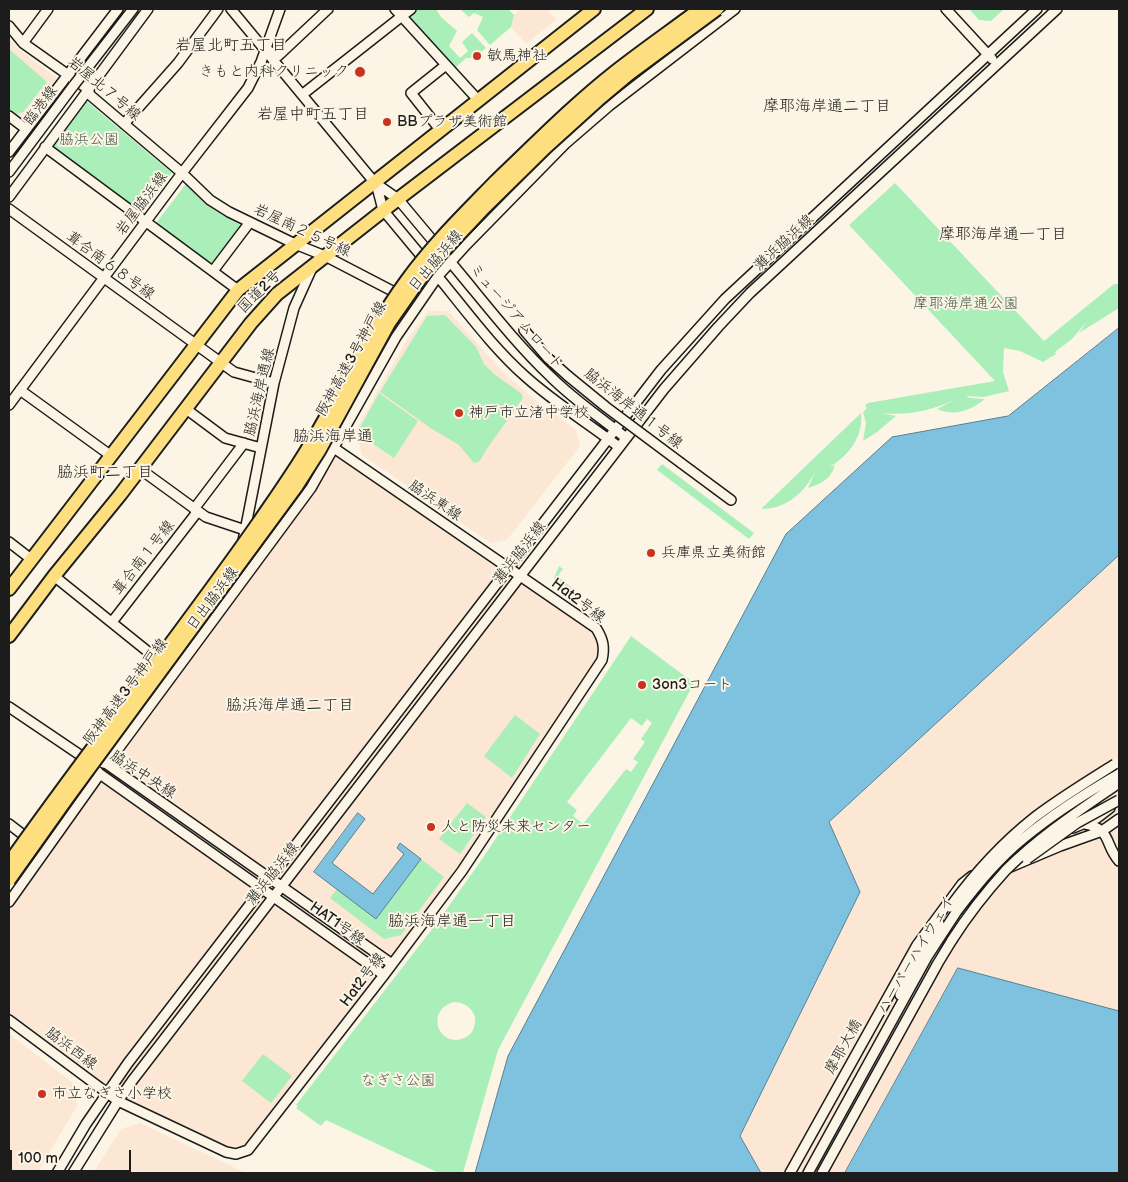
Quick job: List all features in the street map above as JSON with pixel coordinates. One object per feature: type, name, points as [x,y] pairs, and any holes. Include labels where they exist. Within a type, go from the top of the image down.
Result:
[{"type":"highway","name":"国道2号","points":[[9,589],[238,290],[376,183],[591,11],[601,9]]},
{"type":"highway","name":"国道2号","points":[[605,41],[637,9]]},
{"type":"highway","name":"国道2号","points":[[9,636],[54,576],[101,520],[222,364],[251,323],[277,294],[383,210],[647,9]]},
{"type":"highway","name":"阪神高速3号神戸線","points":[[9,862],[287,481],[309,447],[381,319],[408,278],[429,252],[530,148],[586,97],[615,72],[700,9]]},
{"type":"highway","name":"阪神高速3号神戸線","points":[[9,880],[296,487],[319,451],[389,324],[432,264],[504,188],[598,100],[629,74],[717,9]]},
{"type":"street","points":[[23,42],[48,9]]},
{"type":"street","points":[[9,152],[118,9]]},
{"type":"street","name":"臨港線","points":[[9,172],[133,9]]},
{"type":"street","points":[[9,197],[148,9]]},
{"type":"street","points":[[124,124],[178,63],[218,9]]},
{"type":"street","name":"ミュージアムロード","points":[[231,9],[376,183],[398,199],[511,334],[550,377],[579,403],[626,438]]},
{"type":"street","name":"岩屋脇浜線","points":[[9,405],[182,173],[248,88],[266,50],[280,9]]},
{"type":"street","points":[[266,50],[278,56],[328,9]]},
{"type":"street","points":[[303,94],[398,12],[411,9]]},
{"type":"street","name":"日出脇浜線","points":[[107,764],[311,488],[396,337],[438,276],[514,195],[580,131],[656,68],[735,9]]},
{"type":"street","points":[[946,9],[997,64]]},
{"type":"street","name":"灘浜脇浜線","points":[[57,1173],[86,1124],[128,1063],[661,370],[725,299],[1037,9]]},
{"type":"street","name":"灘浜脇浜線","points":[[73,1173],[118,1101],[519,576],[690,358],[750,293],[1057,9]]},
{"type":"street","points":[[398,12],[479,101]]},
{"type":"street","name":"岩屋北７号線","points":[[9,26],[23,42],[88,89],[90,95],[182,173]]},
{"type":"street","points":[[441,131],[411,93],[446,65]]},
{"type":"street","points":[[9,116],[26,129]]},
{"type":"street","points":[[45,147],[238,290]]},
{"type":"street","name":"岩屋南２５号線","points":[[182,173],[210,200],[229,212],[295,244],[319,260],[417,304]]},
{"type":"street","name":"ミュージアムロード","points":[[376,183],[383,210],[502,353],[526,377],[558,403],[619,447]]},
{"type":"street","name":"葺合南６８号線","points":[[9,209],[234,372],[274,383]]},
{"type":"street","points":[[213,271],[250,222]]},
{"type":"street","name":"脇浜海岸通線","points":[[26,837],[242,543],[274,383],[294,308],[319,260]]},
{"type":"street","name":"脇浜海岸通１号線","points":[[524,330],[548,358],[568,376],[606,407],[730,500]]},
{"type":"street","points":[[20,390],[110,456]]},
{"type":"street","points":[[186,409],[225,438],[261,448]]},
{"type":"street","name":"葺合南１号線","points":[[112,622],[244,444]]},
{"type":"street","name":"脇浜東線","points":[[334,448],[519,576]]},
{"type":"street","points":[[140,469],[206,517],[245,530]]},
{"type":"street","points":[[9,542],[31,560]]},
{"type":"street","points":[[54,576],[158,659]]},
{"type":"street","name":"Hat2号線","points":[[118,1101],[226,1152],[236,1154],[248,1150],[384,975],[478,846],[602,660],[603,638],[596,628],[519,576]]},
{"type":"street","points":[[9,707],[83,757]]},
{"type":"street","name":"脇浜中央線","points":[[83,757],[107,764],[281,887]]},
{"type":"street","name":"脇浜中央線","points":[[83,757],[100,774],[274,896]]},
{"type":"street","points":[[859,1081],[920,954],[946,912],[973,876],[1005,843],[1035,817],[1117,763]]},
{"type":"street","points":[[9,902],[100,774]]},
{"type":"street","name":"ハーバーハイウェイ","points":[[808,1173],[927,956],[973,890],[1006,854],[1040,825],[1119,774]]},
{"type":"street","name":"ハーバーハイウェイ","points":[[822,1173],[938,962],[977,904],[1007,869],[1047,834],[1119,783]]},
{"type":"street","points":[[952,940],[994,890],[1028,857],[1076,823],[1119,801]]},
{"type":"street","name":"摩耶大橋","points":[[790,1173],[916,945],[962,884],[989,862],[1085,824],[1119,801]]},
{"type":"street","name":"摩耶大橋","points":[[941,910],[964,892],[996,873],[1060,846],[1102,831],[1119,819]]},
{"type":"street","points":[[9,824],[26,837]]},
{"type":"street","points":[[1085,824],[1096,826],[1102,831],[1112,853],[1119,861]]},
{"type":"street","points":[[9,862],[26,837]]},
{"type":"street","points":[[9,872],[26,846],[26,837]]},
{"type":"street","name":"HAT1号線","points":[[281,887],[392,964]]},
{"type":"street","name":"HAT1号線","points":[[274,896],[384,975]]},
{"type":"street","name":"脇浜西線","points":[[9,1020],[118,1101]]},
{"type":"shaded area","points":[[521,9],[547,9],[556,20],[526,44],[511,27],[514,15]]},
{"type":"shaded area","points":[[9,38],[17,48],[56,77],[57,83],[28,122],[23,123],[9,112]]},
{"type":"shaded area","name":"神戸市立渚中学校","points":[[428,311],[446,311],[451,314],[502,371],[529,395],[576,430],[580,446],[507,540],[491,543],[362,455],[356,430],[405,343]]},
{"type":"shaded area","points":[[334,448],[596,628],[604,649],[501,813],[259,1138],[236,1154],[118,1101],[9,1020],[9,902]]},
{"type":"shaded area","points":[[1119,555],[1119,1011],[959,968],[845,1173],[761,1173],[740,1136],[860,892],[829,823]]},
{"type":"shaded area","name":"市立なぎさ小学校","points":[[9,1034],[72,1082],[77,1106],[37,1173],[9,1173]]},
{"type":"shaded area","points":[[140,1123],[246,1173],[93,1173],[121,1129]]},
{"type":"green space","points":[[416,9],[436,9],[441,17],[457,31],[449,46],[460,58],[468,51],[462,42],[472,33],[486,48],[474,58],[466,58],[454,69],[408,15]]},
{"type":"green space","points":[[460,9],[508,9],[514,15],[511,27],[490,45],[477,30],[483,17],[474,13],[469,17]]},
{"type":"green space","points":[[969,9],[1004,9],[991,21],[979,20]]},
{"type":"green space","points":[[9,49],[47,82],[23,112],[16,114],[9,109]]},
{"type":"green space","name":"脇浜公園","points":[[84,99],[172,173],[141,213],[52,147],[51,144]]},
{"type":"green space","name":"摩耶海岸通公園","points":[[895,183],[1044,341],[1114,284],[1119,284],[1119,308],[1079,333],[1087,321],[1072,339],[1055,352],[1056,354],[1043,362],[1020,351],[1004,348],[1003,372],[1009,391],[984,397],[966,396],[985,399],[963,411],[950,412],[937,409],[954,400],[918,412],[900,414],[881,413],[896,416],[863,441],[866,423],[863,412],[867,408],[865,405],[868,403],[995,381],[849,225]]},
{"type":"green space","points":[[186,184],[206,204],[244,227],[213,266],[156,223]]},
{"type":"green space","points":[[445,315],[476,347],[484,364],[494,374],[522,394],[523,398],[480,461],[474,463],[459,445],[432,429],[380,392],[427,316]]},
{"type":"green space","points":[[379,393],[418,421],[394,458],[357,433]]},
{"type":"green space","points":[[861,413],[860,430],[857,438],[848,452],[829,467],[835,465],[828,477],[821,483],[808,488],[815,472],[800,493],[786,503],[761,509]]},
{"type":"green space","points":[[662,464],[754,533],[749,539],[657,470]]},
{"type":"green space","points":[[559,566],[563,569],[559,574],[560,578],[579,594],[577,600],[558,586],[554,578]]},
{"type":"green space","name":"なぎさ公園","points":[[631,636],[694,683],[498,1050],[463,1173],[439,1173],[326,1120],[321,1126],[296,1108],[298,1106],[296,1105],[436,924],[478,865]],"holes":[[[631,718],[642,726],[647,719],[652,723],[641,739],[645,742],[633,759],[638,762],[631,772],[626,769],[583,824],[573,816],[577,810],[567,802]],[[454,1002],[467,1006],[475,1017],[473,1031],[464,1038],[455,1040],[442,1034],[437,1020],[439,1013],[445,1006]]]},
{"type":"green space","points":[[515,715],[540,734],[512,778],[484,756]]},
{"type":"green space","points":[[467,803],[486,817],[460,854],[439,839]]},
{"type":"green space","points":[[421,859],[444,877],[401,935],[384,939],[330,898],[337,889],[376,919]]},
{"type":"green space","points":[[263,1054],[292,1076],[271,1103],[242,1081]]},
{"type":"water","points":[[1119,328],[1119,555],[829,822],[860,892],[740,1136],[761,1173],[475,1173],[508,1056],[786,534],[892,437],[1008,416]]},
{"type":"water","points":[[358,813],[365,819],[332,863],[373,894],[404,854],[397,848],[400,843],[421,859],[376,919],[314,872]]},
{"type":"water","points":[[958,968],[1119,1011],[1119,1173],[845,1173]]},
{"type":"place","name":"敏馬神社","points":[[477,56]]},
{"type":"place","name":"きもと内科クリニック","points":[[360,72]]},
{"type":"place","name":"BBプラザ美術館","points":[[387,122]]},
{"type":"place","name":"神戸市立渚中学校","points":[[459,413]]},
{"type":"place","name":"兵庫県立美術館","points":[[651,553]]},
{"type":"place","name":"3on3コート","points":[[642,685]]},
{"type":"place","name":"人と防災未来センター","points":[[431,827]]},
{"type":"place","name":"市立なぎさ小学校","points":[[42,1094]]},
{"type":"district","name":"岩屋北町五丁目","points":[[231,46]]},
{"type":"district","name":"摩耶海岸通二丁目","points":[[827,107]]},
{"type":"district","name":"岩屋中町五丁目","points":[[313,115]]},
{"type":"district","name":"摩耶海岸通一丁目","points":[[1003,235]]},
{"type":"district","name":"脇浜海岸通","points":[[333,437]]},
{"type":"district","name":"脇浜町二丁目","points":[[105,473]]},
{"type":"district","name":"脇浜海岸通二丁目","points":[[290,706]]},
{"type":"district","name":"脇浜海岸通一丁目","points":[[452,922]]}]
